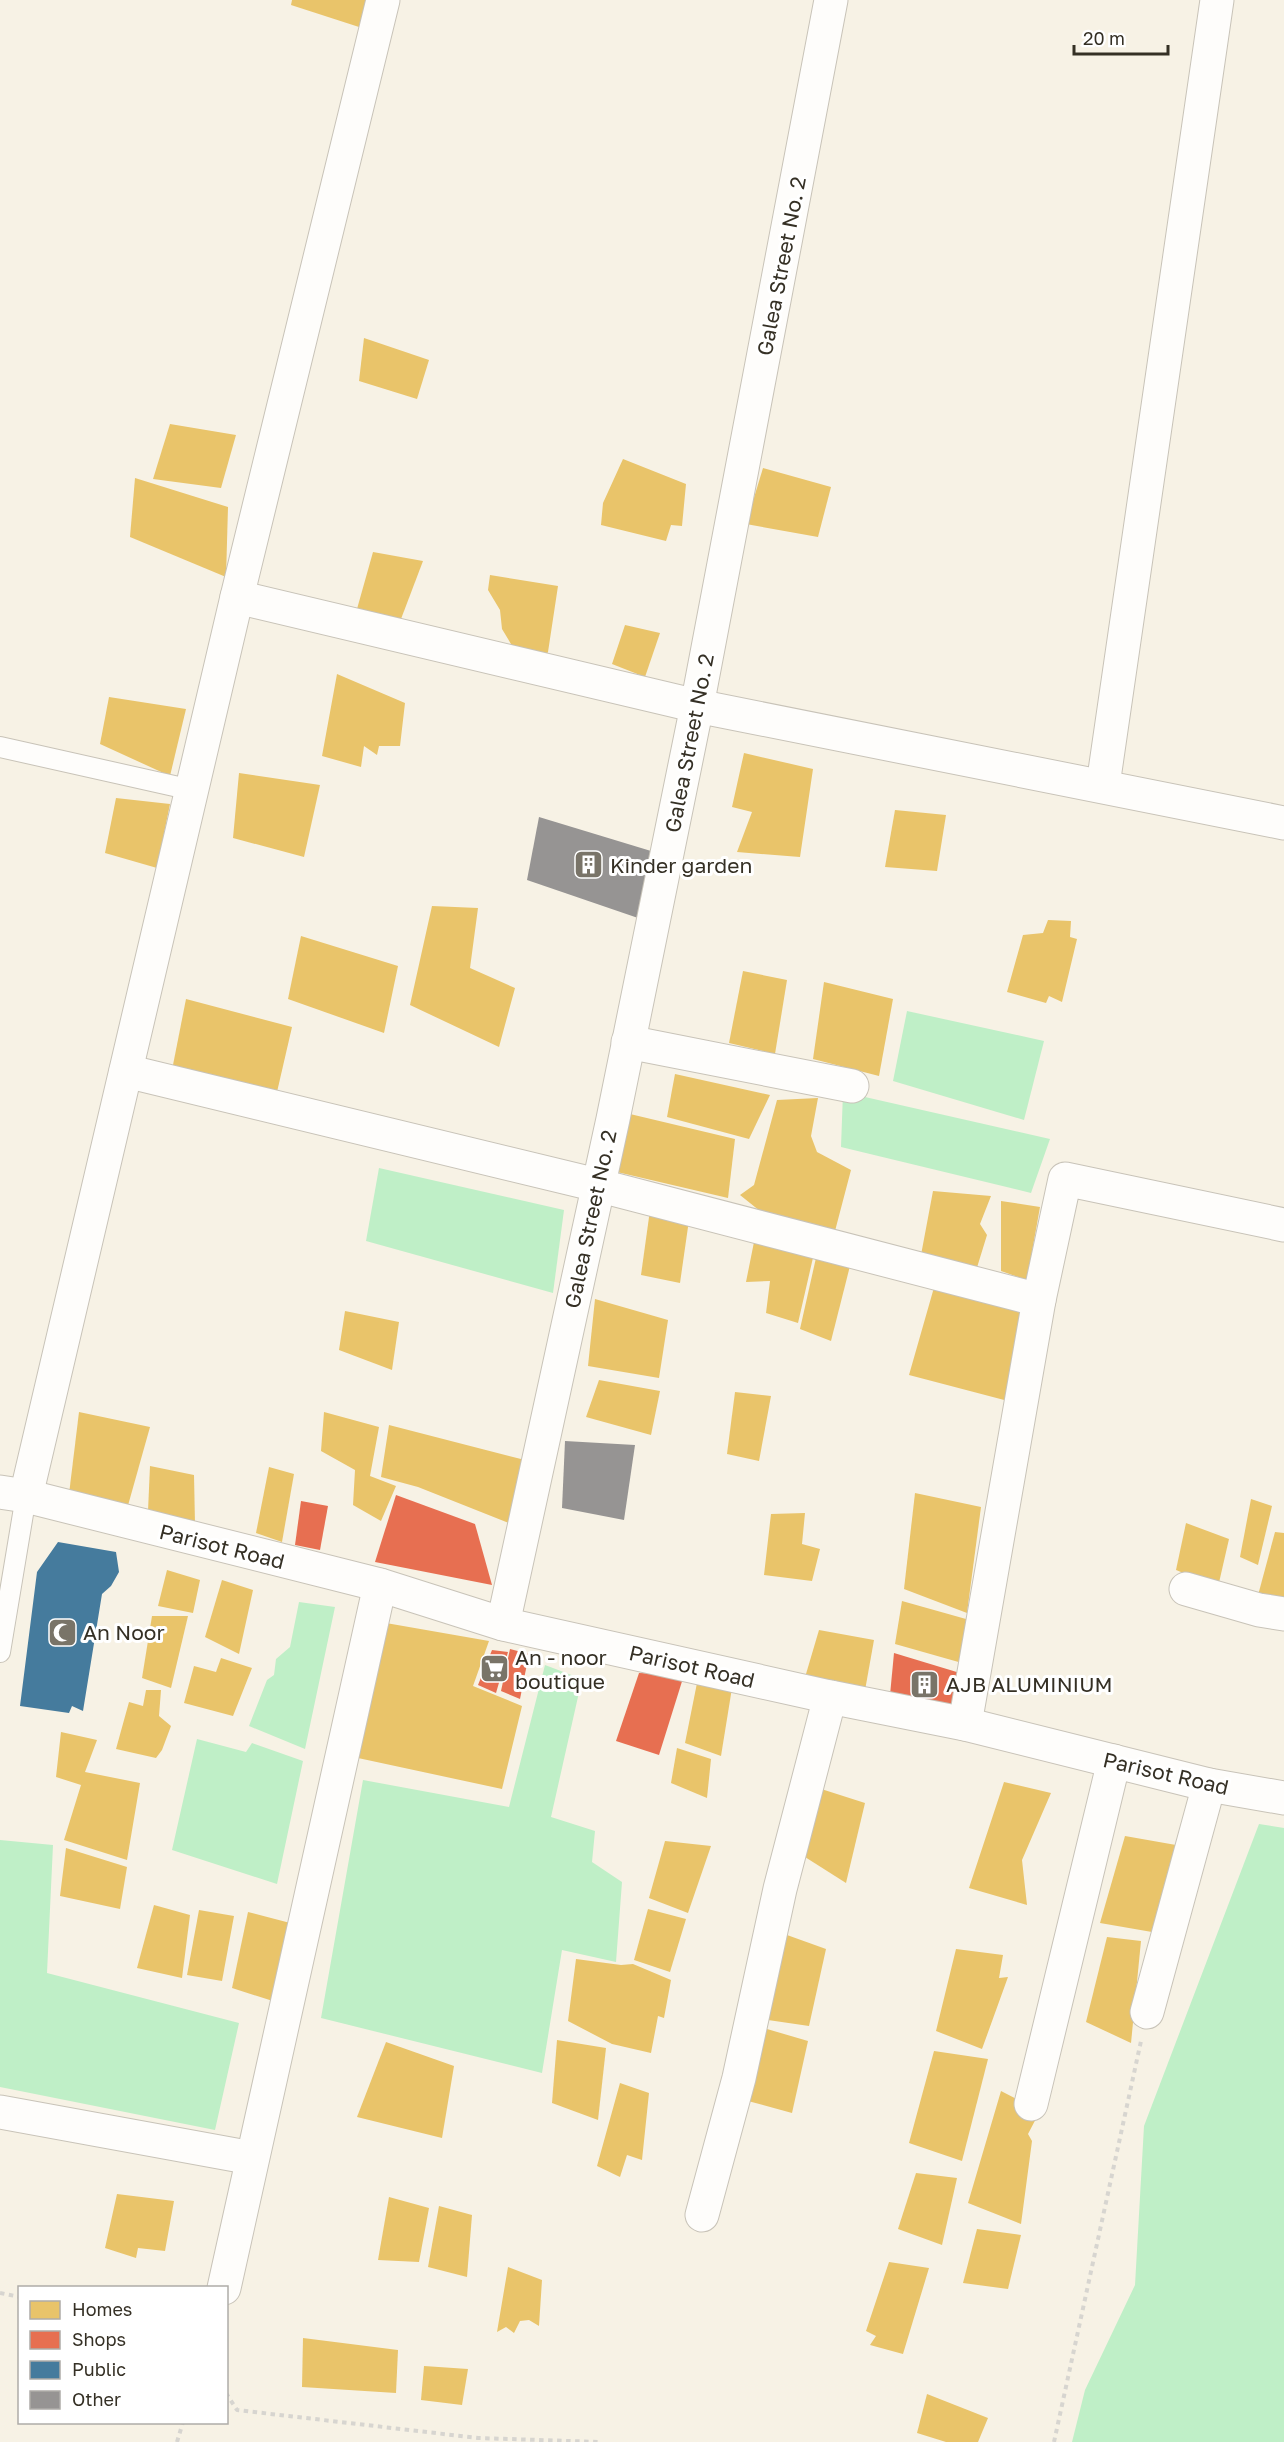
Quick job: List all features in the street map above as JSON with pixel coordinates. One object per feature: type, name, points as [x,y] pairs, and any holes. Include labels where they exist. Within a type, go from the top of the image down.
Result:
[{"type":"street","points":[[13,1494],[126,1071],[237,597],[383,0]]},
{"type":"street","name":"Galea Street No. 2","points":[[503,1624],[628,1042],[697,706],[831,0]]},
{"type":"street","points":[[1103,786],[1217,0]]},
{"type":"street","points":[[237,597],[697,706],[1284,823]]},
{"type":"street","points":[[628,1042],[852,1086]]},
{"type":"street","points":[[126,1071],[597,1185],[1039,1300]]},
{"type":"street","points":[[965,1724],[1039,1300],[1065,1179],[1284,1225]]},
{"type":"street","name":"Parisot Road","points":[[13,1494],[380,1585],[503,1624],[830,1697],[965,1724],[1209,1785],[1284,1798]]},
{"type":"street","points":[[224,2286],[380,1585]]},
{"type":"street","points":[[1186,1589],[1259,1610],[1284,1614]]},
{"type":"street","points":[[702,2215],[739,2078],[780,1889],[830,1697]]},
{"type":"street","points":[[1031,2104],[1114,1761]]},
{"type":"street","points":[[1147,2012],[1209,1785]]},
{"type":"street","points":[[0,2112],[252,2158]]},
{"type":"lane","points":[[0,747],[192,790]]},
{"type":"lane","points":[[0,1652],[13,1494]]},
{"type":"path","points":[[1054,2442],[1147,2012]]},
{"type":"path","points":[[0,2293],[18,2297]]},
{"type":"path","points":[[228,2396],[237,2410],[478,2438],[600,2442]]},
{"type":"path","points":[[177,2442],[182,2424]]},
{"type":"green space","points":[[907,1011],[1044,1041],[1024,1120],[893,1081]]},
{"type":"green space","points":[[843,1092],[1050,1139],[1031,1193],[841,1147]]},
{"type":"green space","points":[[379,1168],[564,1210],[553,1293],[366,1241]]},
{"type":"green space","points":[[299,1602],[335,1607],[305,1749],[249,1726],[267,1680],[274,1675],[276,1659],[290,1647]]},
{"type":"green space","points":[[545,1665],[582,1679],[551,1817],[595,1831],[592,1862],[622,1882],[616,1962],[562,1950],[542,2073],[321,2018],[363,1780],[509,1807]]},
{"type":"green space","points":[[197,1739],[246,1752],[252,1743],[303,1761],[277,1884],[172,1850]]},
{"type":"green space","points":[[1259,1824],[1284,1828],[1284,2442],[1072,2442],[1085,2390],[1135,2285],[1144,2126]]},
{"type":"green space","points":[[0,1840],[53,1845],[47,1973],[239,2023],[215,2130],[0,2087]]},
{"type":"building: Homes","points":[[292,0],[366,0],[359,27],[291,5]]},
{"type":"building: Homes","points":[[364,338],[429,360],[417,399],[359,381]]},
{"type":"building: Homes","points":[[170,424],[236,435],[221,488],[153,479]]},
{"type":"building: Homes","points":[[623,459],[686,484],[682,526],[671,525],[666,541],[601,525],[603,503]]},
{"type":"building: Homes","points":[[763,468],[831,487],[818,537],[746,524]]},
{"type":"building: Homes","points":[[135,478],[228,507],[226,577],[130,537]]},
{"type":"building: Homes","points":[[373,552],[423,561],[401,619],[357,609]]},
{"type":"building: Homes","points":[[490,575],[558,586],[548,652],[543,661],[514,649],[502,629],[500,610],[488,590]]},
{"type":"building: Homes","points":[[625,625],[660,633],[645,677],[612,664]]},
{"type":"building: Homes","points":[[337,674],[405,703],[400,746],[379,746],[377,755],[364,746],[361,767],[322,756]]},
{"type":"building: Homes","points":[[109,697],[186,709],[170,776],[100,744]]},
{"type":"building: Homes","points":[[744,753],[813,769],[800,857],[737,852],[752,812],[732,807]]},
{"type":"building: Homes","points":[[239,773],[320,785],[304,857],[233,838]]},
{"type":"building: Homes","points":[[116,798],[170,804],[157,868],[105,853]]},
{"type":"building: Homes","points":[[895,810],[946,815],[937,871],[885,867]]},
{"type":"building: Homes","points":[[432,906],[478,908],[470,968],[515,988],[499,1047],[410,1005]]},
{"type":"building: Homes","points":[[1048,920],[1071,921],[1070,937],[1077,939],[1062,1002],[1049,996],[1046,1003],[1007,992],[1023,935],[1043,933]]},
{"type":"building: Homes","points":[[301,936],[398,966],[384,1033],[288,999]]},
{"type":"building: Homes","points":[[743,971],[787,980],[775,1054],[729,1043]]},
{"type":"building: Homes","points":[[824,982],[893,999],[879,1076],[813,1059]]},
{"type":"building: Homes","points":[[186,999],[292,1027],[277,1092],[173,1065]]},
{"type":"building: Homes","points":[[675,1074],[770,1095],[749,1139],[667,1117]]},
{"type":"building: Homes","points":[[818,1098],[811,1136],[817,1152],[851,1170],[835,1231],[765,1215],[740,1195],[754,1185],[777,1100]]},
{"type":"building: Homes","points":[[630,1114],[735,1139],[728,1198],[617,1172]]},
{"type":"building: Homes","points":[[933,1191],[991,1196],[980,1224],[987,1235],[975,1274],[921,1255]]},
{"type":"building: Homes","points":[[1001,1201],[1040,1207],[1027,1280],[1001,1271]]},
{"type":"building: Homes","points":[[650,1210],[689,1220],[680,1283],[641,1275]]},
{"type":"building: Homes","points":[[755,1237],[815,1249],[798,1323],[766,1313],[770,1281],[746,1282]]},
{"type":"building: Homes","points":[[818,1249],[851,1262],[831,1341],[800,1329]]},
{"type":"building: Homes","points":[[935,1284],[1031,1307],[1023,1346],[1014,1347],[1008,1401],[909,1375]]},
{"type":"building: Homes","points":[[595,1299],[668,1320],[659,1378],[588,1366]]},
{"type":"building: Homes","points":[[345,1311],[399,1322],[392,1370],[339,1350]]},
{"type":"building: Homes","points":[[599,1380],[660,1391],[651,1435],[586,1417]]},
{"type":"building: Homes","points":[[735,1392],[771,1396],[759,1461],[727,1454]]},
{"type":"building: Homes","points":[[79,1412],[150,1427],[127,1509],[69,1494]]},
{"type":"building: Homes","points":[[324,1412],[379,1427],[370,1476],[396,1486],[381,1521],[353,1505],[355,1470],[321,1451]]},
{"type":"building: Homes","points":[[389,1425],[525,1460],[511,1524],[418,1487],[381,1477]]},
{"type":"building: Homes","points":[[150,1466],[194,1475],[195,1524],[148,1511]]},
{"type":"building: Homes","points":[[269,1467],[294,1474],[282,1542],[256,1533]]},
{"type":"building: Homes","points":[[915,1493],[981,1507],[967,1613],[904,1589]]},
{"type":"building: Homes","points":[[1251,1499],[1272,1506],[1258,1565],[1240,1557]]},
{"type":"building: Homes","points":[[805,1513],[802,1544],[820,1549],[812,1581],[764,1575],[771,1514]]},
{"type":"building: Homes","points":[[1186,1523],[1229,1539],[1218,1587],[1176,1570]]},
{"type":"building: Homes","points":[[1275,1532],[1284,1533],[1284,1608],[1257,1599]]},
{"type":"building: Homes","points":[[167,1570],[200,1580],[193,1613],[158,1606]]},
{"type":"building: Homes","points":[[222,1580],[253,1590],[239,1654],[205,1637]]},
{"type":"building: Homes","points":[[902,1601],[966,1619],[962,1663],[895,1644]]},
{"type":"building: Homes","points":[[152,1616],[188,1616],[171,1688],[142,1678]]},
{"type":"building: Homes","points":[[386,1623],[489,1641],[473,1686],[522,1706],[502,1789],[358,1758]]},
{"type":"building: Homes","points":[[819,1630],[874,1640],[864,1696],[806,1674]]},
{"type":"building: Homes","points":[[221,1658],[252,1668],[233,1716],[184,1703],[194,1666],[216,1672]]},
{"type":"building: Homes","points":[[698,1678],[732,1688],[721,1756],[685,1743]]},
{"type":"building: Homes","points":[[146,1690],[161,1690],[159,1716],[171,1726],[162,1750],[156,1758],[116,1749],[129,1702],[143,1706]]},
{"type":"building: Homes","points":[[61,1732],[97,1740],[85,1772],[140,1783],[127,1860],[64,1840],[81,1785],[56,1777]]},
{"type":"building: Homes","points":[[677,1748],[711,1759],[707,1798],[671,1783]]},
{"type":"building: Homes","points":[[1004,1782],[1051,1793],[1022,1860],[1027,1905],[969,1888]]},
{"type":"building: Homes","points":[[815,1787],[865,1803],[846,1883],[805,1857]]},
{"type":"building: Homes","points":[[1125,1836],[1176,1845],[1152,1932],[1100,1923]]},
{"type":"building: Homes","points":[[665,1841],[711,1846],[688,1913],[649,1898]]},
{"type":"building: Homes","points":[[66,1848],[127,1867],[120,1909],[60,1896]]},
{"type":"building: Homes","points":[[154,1905],[190,1915],[182,1978],[137,1968]]},
{"type":"building: Homes","points":[[648,1909],[686,1919],[670,1972],[634,1960]]},
{"type":"building: Homes","points":[[199,1910],[234,1916],[222,1981],[187,1975]]},
{"type":"building: Homes","points":[[248,1912],[294,1924],[276,2002],[232,1988]]},
{"type":"building: Homes","points":[[787,1935],[826,1949],[809,2026],[768,2020]]},
{"type":"building: Homes","points":[[1107,1937],[1141,1941],[1131,2043],[1086,2022]]},
{"type":"building: Homes","points":[[956,1949],[1003,1955],[999,1978],[1008,1977],[982,2049],[936,2031]]},
{"type":"building: Homes","points":[[576,1959],[621,1965],[633,1964],[671,1980],[664,2018],[658,2016],[651,2053],[612,2044],[568,2021]]},
{"type":"building: Homes","points":[[767,2029],[808,2041],[792,2113],[748,2101]]},
{"type":"building: Homes","points":[[557,2040],[606,2048],[598,2120],[552,2103]]},
{"type":"building: Homes","points":[[386,2042],[454,2066],[442,2138],[357,2117]]},
{"type":"building: Homes","points":[[934,2051],[988,2059],[962,2161],[909,2143]]},
{"type":"building: Homes","points":[[620,2083],[649,2093],[642,2160],[627,2155],[620,2177],[597,2166]]},
{"type":"building: Homes","points":[[1001,2091],[1040,2111],[1028,2134],[1032,2141],[1021,2224],[968,2203]]},
{"type":"building: Homes","points":[[916,2173],[957,2178],[942,2245],[898,2229]]},
{"type":"building: Homes","points":[[117,2194],[174,2201],[165,2251],[138,2248],[136,2258],[105,2248]]},
{"type":"building: Homes","points":[[389,2197],[429,2208],[419,2262],[378,2260]]},
{"type":"building: Homes","points":[[439,2206],[472,2215],[467,2277],[428,2267]]},
{"type":"building: Homes","points":[[977,2229],[1021,2235],[1008,2289],[963,2283]]},
{"type":"building: Homes","points":[[889,2262],[929,2268],[903,2354],[870,2345],[876,2336],[866,2331]]},
{"type":"building: Homes","points":[[508,2267],[542,2280],[539,2326],[529,2320],[520,2321],[514,2333],[506,2327],[497,2332]]},
{"type":"building: Homes","points":[[303,2338],[398,2350],[396,2393],[302,2387]]},
{"type":"building: Homes","points":[[424,2366],[468,2369],[462,2405],[421,2400]]},
{"type":"building: Homes","points":[[927,2394],[988,2418],[978,2442],[946,2442],[917,2433]]},
{"type":"building: Shops","points":[[396,1495],[475,1524],[492,1585],[375,1562]]},
{"type":"building: Shops","points":[[301,1501],[328,1506],[320,1550],[295,1545]]},
{"type":"building: Shops","points":[[510,1649],[529,1654],[520,1699],[501,1691]]},
{"type":"building: Shops","name":"An - noor boutique","points":[[492,1650],[508,1652],[496,1693],[478,1685]]},
{"type":"building: Shops","name":"AJB ALUMINIUM","points":[[894,1653],[960,1673],[957,1714],[890,1695]]},
{"type":"building: Shops","points":[[639,1673],[684,1675],[659,1755],[616,1741]]},
{"type":"building: Public","name":"An Noor","points":[[58,1542],[116,1552],[119,1572],[111,1586],[102,1594],[83,1711],[72,1706],[69,1713],[20,1706],[37,1572]]},
{"type":"building: Other","name":"Kinder garden","points":[[539,817],[651,851],[638,918],[527,880]]},
{"type":"building: Other","points":[[565,1441],[635,1445],[624,1520],[562,1508]]},
{"type":"place","name":"Kinder garden","points":[[589,865]]},
{"type":"place","name":"An Noor","points":[[62,1632]]},
{"type":"place","name":"An - noor boutique","points":[[494,1669]]},
{"type":"place","name":"AJB ALUMINIUM","points":[[925,1684]]}]
